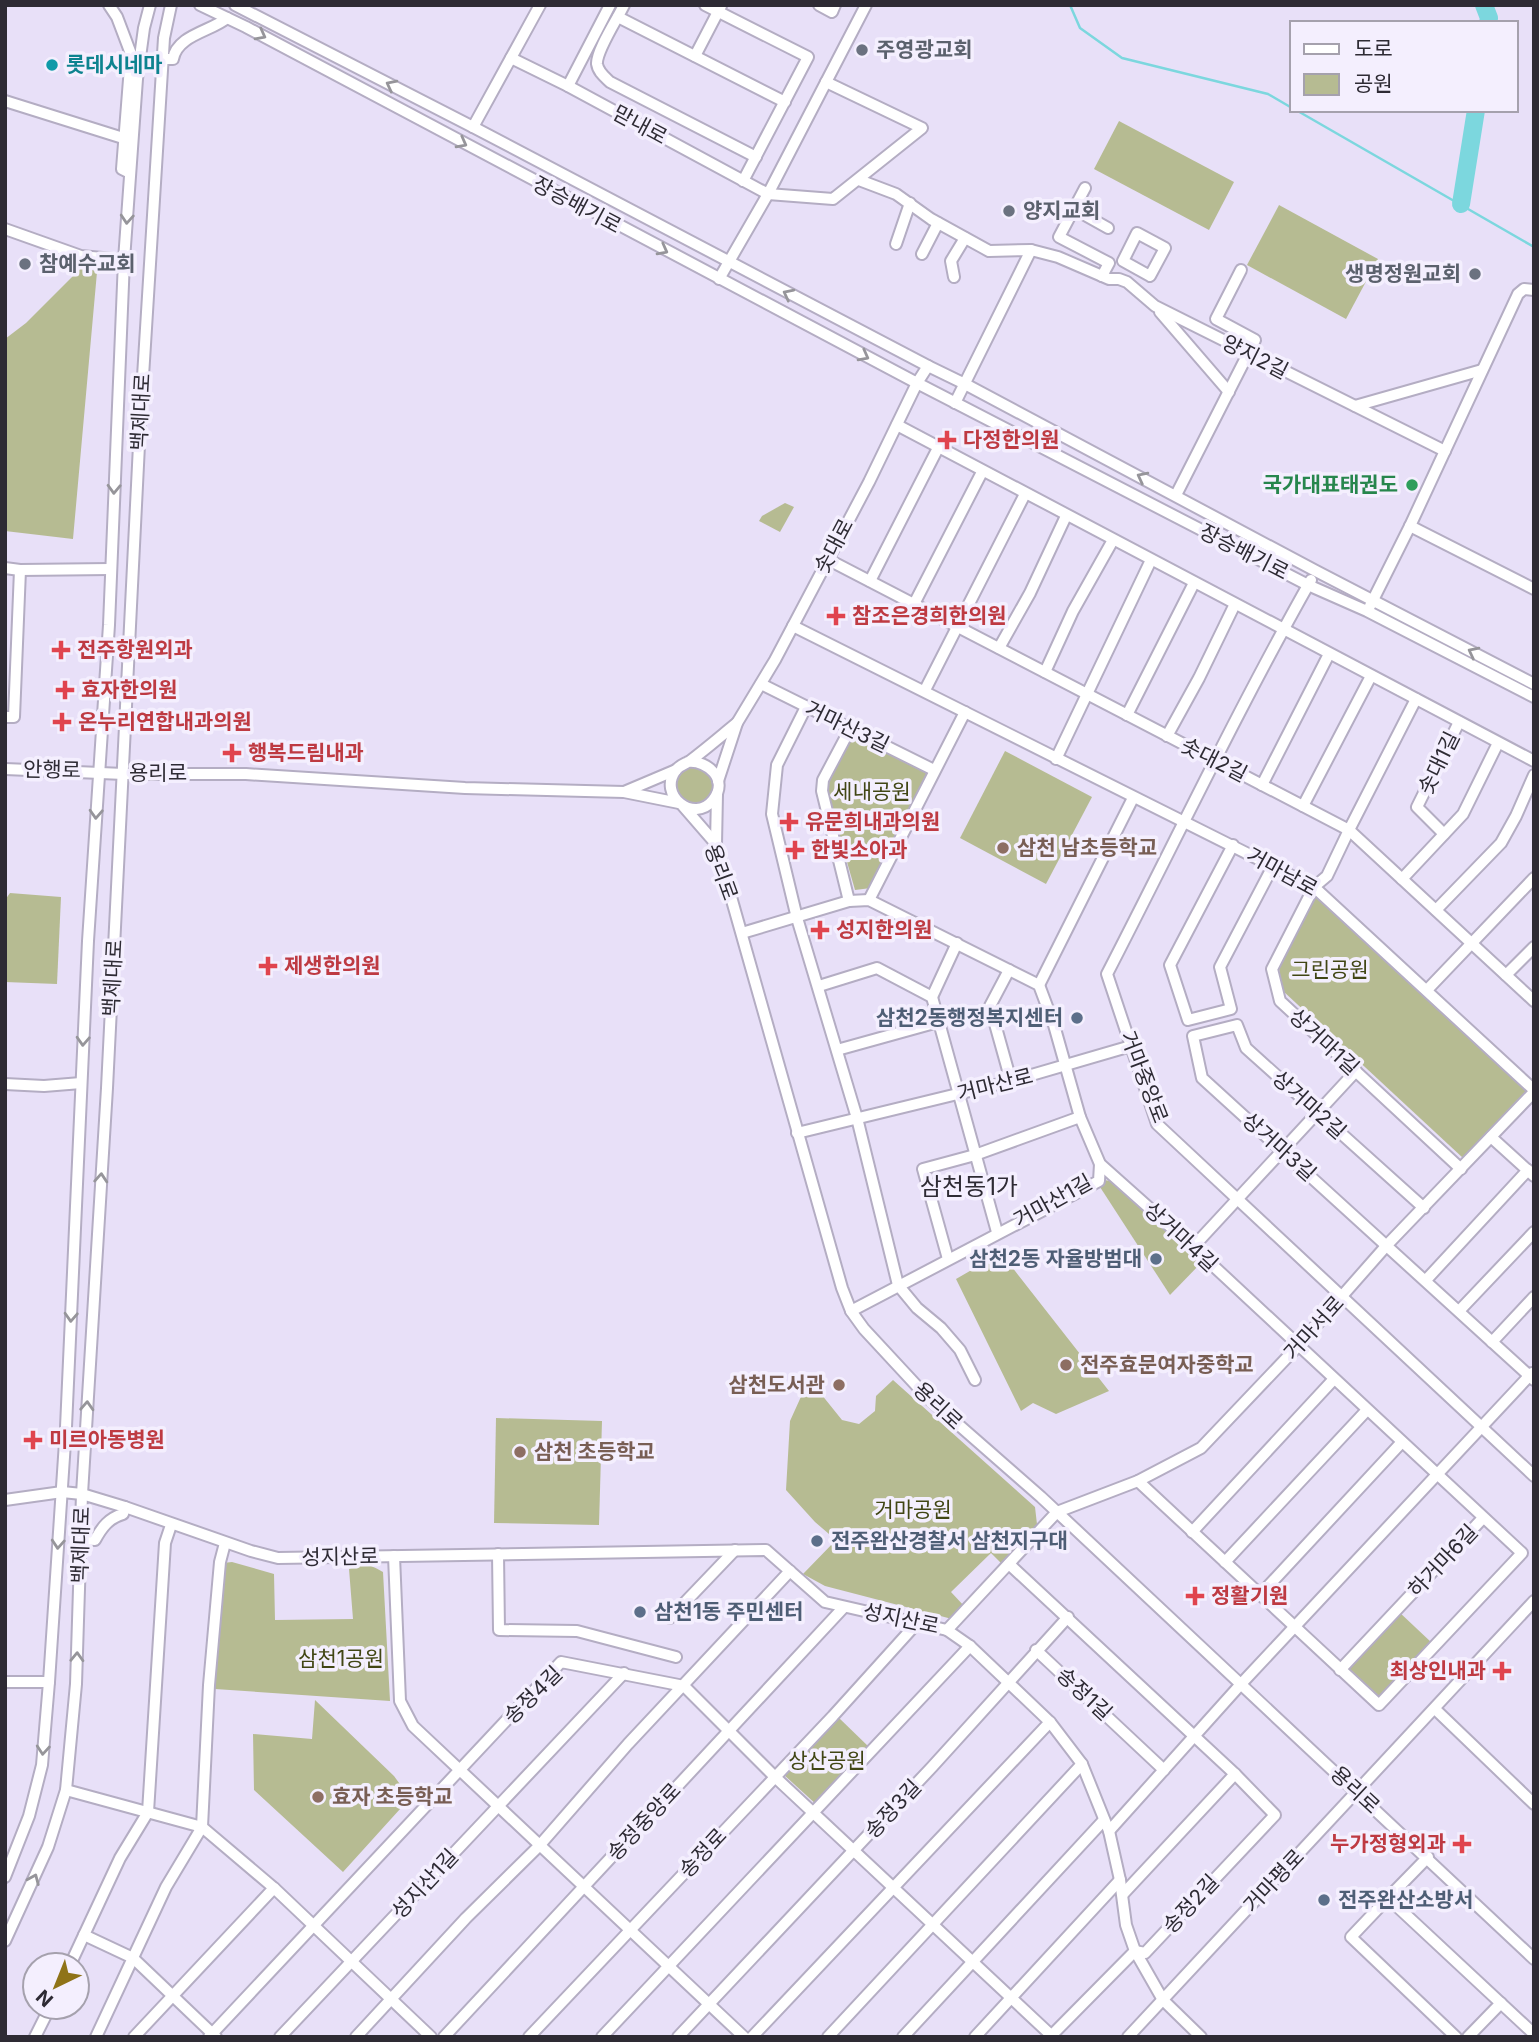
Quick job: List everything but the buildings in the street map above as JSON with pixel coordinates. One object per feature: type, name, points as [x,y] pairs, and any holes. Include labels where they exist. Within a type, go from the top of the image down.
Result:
[{"type":"street","points":[[109,5],[117,17],[131,54],[122,169],[130,173]]},
{"type":"street","name":"백제대로","points":[[5,1877],[29,1816],[42,1765],[49,1682],[62,1492],[80,1083],[111,569],[124,260],[137,79],[150,5]]},
{"type":"street","name":"백제대로","points":[[5,1941],[48,1847],[66,1790],[76,1684],[82,1494],[124,774],[140,425],[164,38],[171,5]]},
{"type":"street","name":"장승배기로","points":[[200,5],[955,403],[1308,585],[1367,611],[1534,696]]},
{"type":"street","name":"장승배기로","points":[[235,5],[965,384],[1315,571],[1534,684]]},
{"type":"street","points":[[526,5],[533,18]]},
{"type":"street","points":[[473,127],[540,5]]},
{"type":"street","points":[[568,86],[610,5]]},
{"type":"street","points":[[624,5],[598,55],[597,65],[601,74],[610,82],[756,157]]},
{"type":"street","points":[[705,5],[719,8],[808,57],[743,181]]},
{"type":"street","points":[[819,5],[831,12],[835,5]]},
{"type":"street","points":[[719,279],[768,194],[866,5]]},
{"type":"street","points":[[695,56],[719,8]]},
{"type":"street","points":[[618,17],[785,102]]},
{"type":"street","points":[[163,60],[173,59],[174,52],[186,41],[227,18]]},
{"type":"street","name":"맏내로","points":[[511,58],[768,194],[833,199],[922,128],[826,82]]},
{"type":"street","points":[[5,101],[123,138]]},
{"type":"street","points":[[859,180],[896,194],[938,223],[989,251],[1031,250],[955,403]]},
{"type":"street","points":[[1084,188],[1059,237],[1109,263],[1102,276]]},
{"type":"street","points":[[896,244],[909,203]]},
{"type":"street","points":[[1073,209],[1108,228]]},
{"type":"street","points":[[922,254],[938,223]]},
{"type":"street","points":[[5,229],[81,256],[124,260]]},
{"type":"street","points":[[954,277],[951,261],[965,238]]},
{"type":"street","name":"양지2길","points":[[1031,250],[1058,257],[1102,276],[1127,282],[1155,306],[1229,392]]},
{"type":"street","points":[[1127,282],[1135,267]]},
{"type":"street","points":[[1177,495],[1255,340],[1216,319],[1241,270]]},
{"type":"street","points":[[1367,611],[1410,526],[1518,294],[1524,289],[1534,290]]},
{"type":"street","name":"양지2길","points":[[1155,306],[1445,451]]},
{"type":"street","name":"솟대로","points":[[737,723],[793,626],[928,366]]},
{"type":"street","points":[[1355,406],[1482,370]]},
{"type":"street","name":"솟대1길","points":[[897,425],[1534,761]]},
{"type":"street","points":[[870,581],[938,448]]},
{"type":"street","points":[[914,604],[982,472]]},
{"type":"street","points":[[925,690],[1025,494]]},
{"type":"street","points":[[999,648],[1030,593],[1066,516]]},
{"type":"street","points":[[1410,526],[1534,589]]},
{"type":"street","points":[[1045,672],[1073,611],[1113,540]]},
{"type":"street","name":"솟대2길","points":[[827,559],[1349,830],[1534,1001]]},
{"type":"street","points":[[1056,759],[1151,560]]},
{"type":"street","points":[[5,568],[111,569]]},
{"type":"street","points":[[10,717],[20,570]]},
{"type":"street","name":"거마중앙로","points":[[1315,571],[1214,759],[1107,974],[1157,1124],[1534,1476]]},
{"type":"street","points":[[1127,715],[1194,583]]},
{"type":"street","name":"솟대2길","points":[[1167,736],[1235,604]]},
{"type":"street","name":"거마남로","points":[[793,626],[1314,887],[1534,1091]]},
{"type":"street","name":"솟대2길","points":[[1262,785],[1329,654]]},
{"type":"street","points":[[1303,806],[1371,676]]},
{"type":"street","name":"거마산3길","points":[[761,684],[934,770]]},
{"type":"street","points":[[1349,830],[1416,699]]},
{"type":"street","points":[[806,707],[777,765],[772,814],[797,918],[857,1118],[898,1285],[917,1308],[941,1328],[960,1350],[975,1380]]},
{"type":"street","points":[[869,900],[965,712]]},
{"type":"street","name":"솟대1길","points":[[1459,722],[1417,807],[1444,834],[1466,808],[1498,743]]},
{"type":"street","points":[[624,792],[676,770],[737,723]]},
{"type":"street","points":[[716,844],[718,781],[737,723]]},
{"type":"street","points":[[849,901],[822,791],[823,780],[850,729]]},
{"type":"street","points":[[688,762],[709,766],[718,781]]},
{"type":"street","name":"안행로","points":[[5,769],[98,771]]},
{"type":"street","points":[[676,770],[671,792],[681,805]]},
{"type":"street","name":"용리로","points":[[98,771],[124,774],[246,774],[465,788],[624,792],[695,810],[707,806],[717,793]]},
{"type":"street","points":[[1436,910],[1501,843],[1534,775]]},
{"type":"street","points":[[742,933],[849,901],[869,900],[1040,985],[1133,798]]},
{"type":"street","name":"용리로","points":[[681,805],[716,844],[842,1288],[851,1311],[864,1329],[928,1398],[1057,1512],[1534,1959]]},
{"type":"street","name":"상거마1길","points":[[1349,830],[1326,876],[1314,887],[1272,969],[1280,1001],[1461,1169]]},
{"type":"street","points":[[1402,879],[1444,834]]},
{"type":"street","points":[[1233,845],[1170,965],[1188,1020],[1231,1009],[1220,967],[1273,866]]},
{"type":"street","points":[[1427,990],[1534,878]]},
{"type":"street","points":[[818,986],[877,968],[932,997],[957,943]]},
{"type":"street","points":[[1506,975],[1534,947]]},
{"type":"street","points":[[1009,970],[990,1006],[1011,1081]]},
{"type":"street","name":"상거마4길","points":[[1040,985],[1080,1117],[1100,1164],[1298,1346]]},
{"type":"street","name":"거마산1길","points":[[932,997],[997,1232]]},
{"type":"street","points":[[837,1050],[939,1022]]},
{"type":"street","name":"상거마2길","points":[[1193,1036],[1237,1025],[1245,1048],[1424,1208]]},
{"type":"street","name":"상거마3길","points":[[1193,1036],[1202,1078],[1492,1342],[1532,1375]]},
{"type":"street","name":"거마산로","points":[[797,1133],[1011,1081],[1131,1046]]},
{"type":"street","points":[[1193,1247],[1356,1071]]},
{"type":"street","points":[[5,1084],[44,1086],[80,1083]]},
{"type":"street","name":"거마서로","points":[[1057,1512],[1138,1481],[1201,1448],[1298,1346],[1387,1245],[1534,1091]]},
{"type":"street","points":[[947,1259],[923,1169],[975,1155],[1080,1117]]},
{"type":"street","points":[[1426,1280],[1478,1224],[1531,1173],[1491,1137]]},
{"type":"street","name":"거마산1길","points":[[851,1311],[997,1232],[1099,1181],[1100,1164]]},
{"type":"street","points":[[1460,1311],[1534,1231]]},
{"type":"street","points":[[1492,1342],[1534,1297]]},
{"type":"street","name":"하거마6길","points":[[1298,1346],[1522,1553],[1379,1705],[1340,1670],[1483,1518]]},
{"type":"street","points":[[903,2037],[1040,1889],[1155,1780],[1481,1425],[1532,1375]]},
{"type":"street","points":[[1192,1532],[1334,1379]]},
{"type":"street","points":[[1226,1562],[1367,1410]]},
{"type":"street","points":[[1260,1595],[1402,1442]]},
{"type":"street","points":[[1138,1481],[1340,1670]]},
{"type":"street","name":"성지산로","points":[[5,1500],[62,1492],[82,1494],[225,1543],[278,1558],[766,1550],[825,1602],[947,1630],[1057,1512]]},
{"type":"street","points":[[81,1539],[94,1540],[102,1526],[123,1514],[125,1507]]},
{"type":"street","points":[[77,1951],[120,1858],[148,1812],[165,1543],[171,1525]]},
{"type":"street","points":[[97,2033],[166,1886],[202,1827],[209,1685],[220,1562],[225,1543]]},
{"type":"street","points":[[670,1618],[735,1550]]},
{"type":"street","points":[[498,1554],[499,1630],[577,1631],[676,1657]]},
{"type":"street","points":[[394,1556],[400,1701],[413,1726],[744,2037]]},
{"type":"street","points":[[1009,1564],[1235,1774],[1123,1894]]},
{"type":"street","points":[[356,2037],[466,1918],[539,1846],[628,1744],[790,1571]]},
{"type":"street","name":"거마평로","points":[[1128,2037],[1534,1601]]},
{"type":"street","name":"송정중앙로","points":[[444,2037],[844,1607]]},
{"type":"street","name":"송정1길","points":[[1068,1617],[1037,1650],[1164,1770]]},
{"type":"street","points":[[775,1777],[917,1623]]},
{"type":"street","name":"송정2길","points":[[947,1630],[970,1646],[1050,1722],[1082,1764],[1106,1825],[1123,1894],[1126,1925],[1135,1951],[1163,2000],[1201,2037]]},
{"type":"street","points":[[603,2037],[970,1646]]},
{"type":"street","points":[[1010,1683],[1037,1650]]},
{"type":"street","name":"송정4길","points":[[460,1770],[561,1662],[684,1686]]},
{"type":"street","points":[[498,1806],[624,1673]]},
{"type":"street","points":[[5,1682],[49,1682]]},
{"type":"street","name":"송정3길","points":[[854,1850],[1010,1683]]},
{"type":"street","points":[[684,1686],[729,1730]]},
{"type":"street","points":[[1435,1709],[1534,1804]]},
{"type":"street","points":[[752,2037],[1050,1722]]},
{"type":"street","name":"송정3길","points":[[729,1730],[775,1777],[1051,2036],[1093,1992]]},
{"type":"street","points":[[828,2037],[1082,1764]]},
{"type":"street","points":[[84,1936],[133,1958],[213,2036],[313,1925],[460,1770]]},
{"type":"street","name":"송정2길","points":[[1135,1951],[1145,1953],[1275,1815],[1235,1774]]},
{"type":"street","name":"송정로","points":[[529,2037],[775,1777]]},
{"type":"street","points":[[66,1790],[202,1827],[274,1888],[431,2037]]},
{"type":"street","name":"성지산1길","points":[[280,2037],[498,1806]]},
{"type":"street","points":[[678,2037],[854,1850]]},
{"type":"street","points":[[1428,1857],[1351,1937],[1456,2037]]},
{"type":"street","points":[[975,2037],[1120,1880]]},
{"type":"street","points":[[134,2037],[274,1888]]},
{"type":"street","points":[[1388,1898],[1534,2034]]},
{"type":"street","name":"송정2길","points":[[1093,1992],[1135,1951]]},
{"type":"street","points":[[1468,2037],[1501,2003]]},
{"type":"street","points":[[36,2037],[43,2021]]},
{"type":"green space","points":[[1119,121],[1234,182],[1209,230],[1094,169]]},
{"type":"green space","points":[[1279,205],[1378,259],[1346,319],[1247,265]]},
{"type":"green space","points":[[83,266],[97,272],[73,539],[5,531],[5,339],[26,323]]},
{"type":"green space","points":[[785,503],[794,507],[780,532],[759,521],[762,516]]},
{"type":"green space","name":"세내공원","points":[[853,735],[929,772],[871,888],[855,890],[829,799],[828,783]]},
{"type":"green space","points":[[1005,751],[1092,797],[1046,884],[960,838]]},
{"type":"green space","points":[[694,767],[707,773],[713,786],[707,799],[694,805],[681,799],[675,786],[681,773]]},
{"type":"green space","points":[[10,893],[61,897],[57,984],[5,982],[5,900]]},
{"type":"green space","name":"그린공원","points":[[1319,895],[1527,1090],[1463,1158],[1283,991],[1278,963],[1313,898]]},
{"type":"green space","points":[[1104,1180],[1117,1182],[1202,1262],[1170,1295],[1100,1187]]},
{"type":"green space","points":[[1001,1253],[1109,1391],[1056,1414],[1033,1403],[1021,1411],[956,1279]]},
{"type":"green space","name":"거마공원","points":[[809,1379],[842,1420],[859,1424],[875,1411],[876,1396],[893,1380],[1035,1507],[1038,1533],[1004,1566],[991,1553],[951,1592],[965,1607],[952,1619],[825,1586],[803,1574],[836,1540],[815,1522],[786,1490],[790,1421]]},
{"type":"green space","points":[[496,1418],[602,1421],[599,1525],[494,1523]]},
{"type":"green space","name":"삼천1공원","points":[[232,1562],[274,1574],[275,1620],[353,1619],[349,1569],[366,1565],[383,1572],[390,1701],[215,1689],[223,1563]]},
{"type":"green space","points":[[1398,1611],[1432,1643],[1382,1696],[1373,1697],[1348,1672],[1347,1667]]},
{"type":"green space","points":[[315,1700],[394,1776],[410,1798],[343,1872],[254,1790],[253,1734],[312,1739]]},
{"type":"green space","name":"상산공원","points":[[837,1716],[871,1749],[818,1806],[783,1774]]},
{"type":"waterway","points":[[1070,5],[1080,28],[1122,58],[1268,94],[1290,107]]},
{"type":"waterway","points":[[1484,5],[1488,21]]},
{"type":"waterway","points":[[1299,112],[1534,247]]},
{"type":"waterway","points":[[1461,204],[1476,112]]},
{"type":"place","name":"주영광교회","points":[[862,50]]},
{"type":"place","name":"롯데시네마","points":[[52,65]]},
{"type":"place","name":"양지교회","points":[[1009,211]]},
{"type":"place","name":"참예수교회","points":[[25,264]]},
{"type":"place","name":"생명정원교회","points":[[1475,274]]},
{"type":"place","name":"다정한의원","points":[[947,440]]},
{"type":"place","name":"국가대표태권도","points":[[1412,485]]},
{"type":"place","name":"참조은경희한의원","points":[[836,616]]},
{"type":"place","name":"전주항원외과","points":[[61,650]]},
{"type":"place","name":"효자한의원","points":[[65,690]]},
{"type":"place","name":"온누리연합내과의원","points":[[62,722]]},
{"type":"place","name":"행복드림내과","points":[[232,753]]},
{"type":"place","name":"유문희내과의원","points":[[789,822]]},
{"type":"place","name":"삼천 남초등학교","points":[[1003,848]]},
{"type":"place","name":"한빛소아과","points":[[795,850]]},
{"type":"place","name":"성지한의원","points":[[820,930]]},
{"type":"place","name":"제생한의원","points":[[268,966]]},
{"type":"place","name":"삼천2동행정복지센터","points":[[1077,1018]]},
{"type":"place","name":"삼천2동 자율방범대","points":[[1156,1259]]},
{"type":"place","name":"전주효문여자중학교","points":[[1066,1365]]},
{"type":"place","name":"삼천도서관","points":[[839,1385]]},
{"type":"place","name":"미르아동병원","points":[[33,1440]]},
{"type":"place","name":"삼천 초등학교","points":[[520,1452]]},
{"type":"place","name":"전주완산경찰서 삼천지구대","points":[[817,1541]]},
{"type":"place","name":"정활기원","points":[[1195,1596]]},
{"type":"place","name":"삼천1동 주민센터","points":[[640,1612]]},
{"type":"place","name":"최상인내과","points":[[1502,1671]]},
{"type":"place","name":"효자 초등학교","points":[[318,1797]]},
{"type":"place","name":"누가정형외과","points":[[1462,1844]]},
{"type":"place","name":"전주완산소방서","points":[[1324,1900]]},
{"type":"district","name":"삼천동1가","points":[[969,1187]]}]
